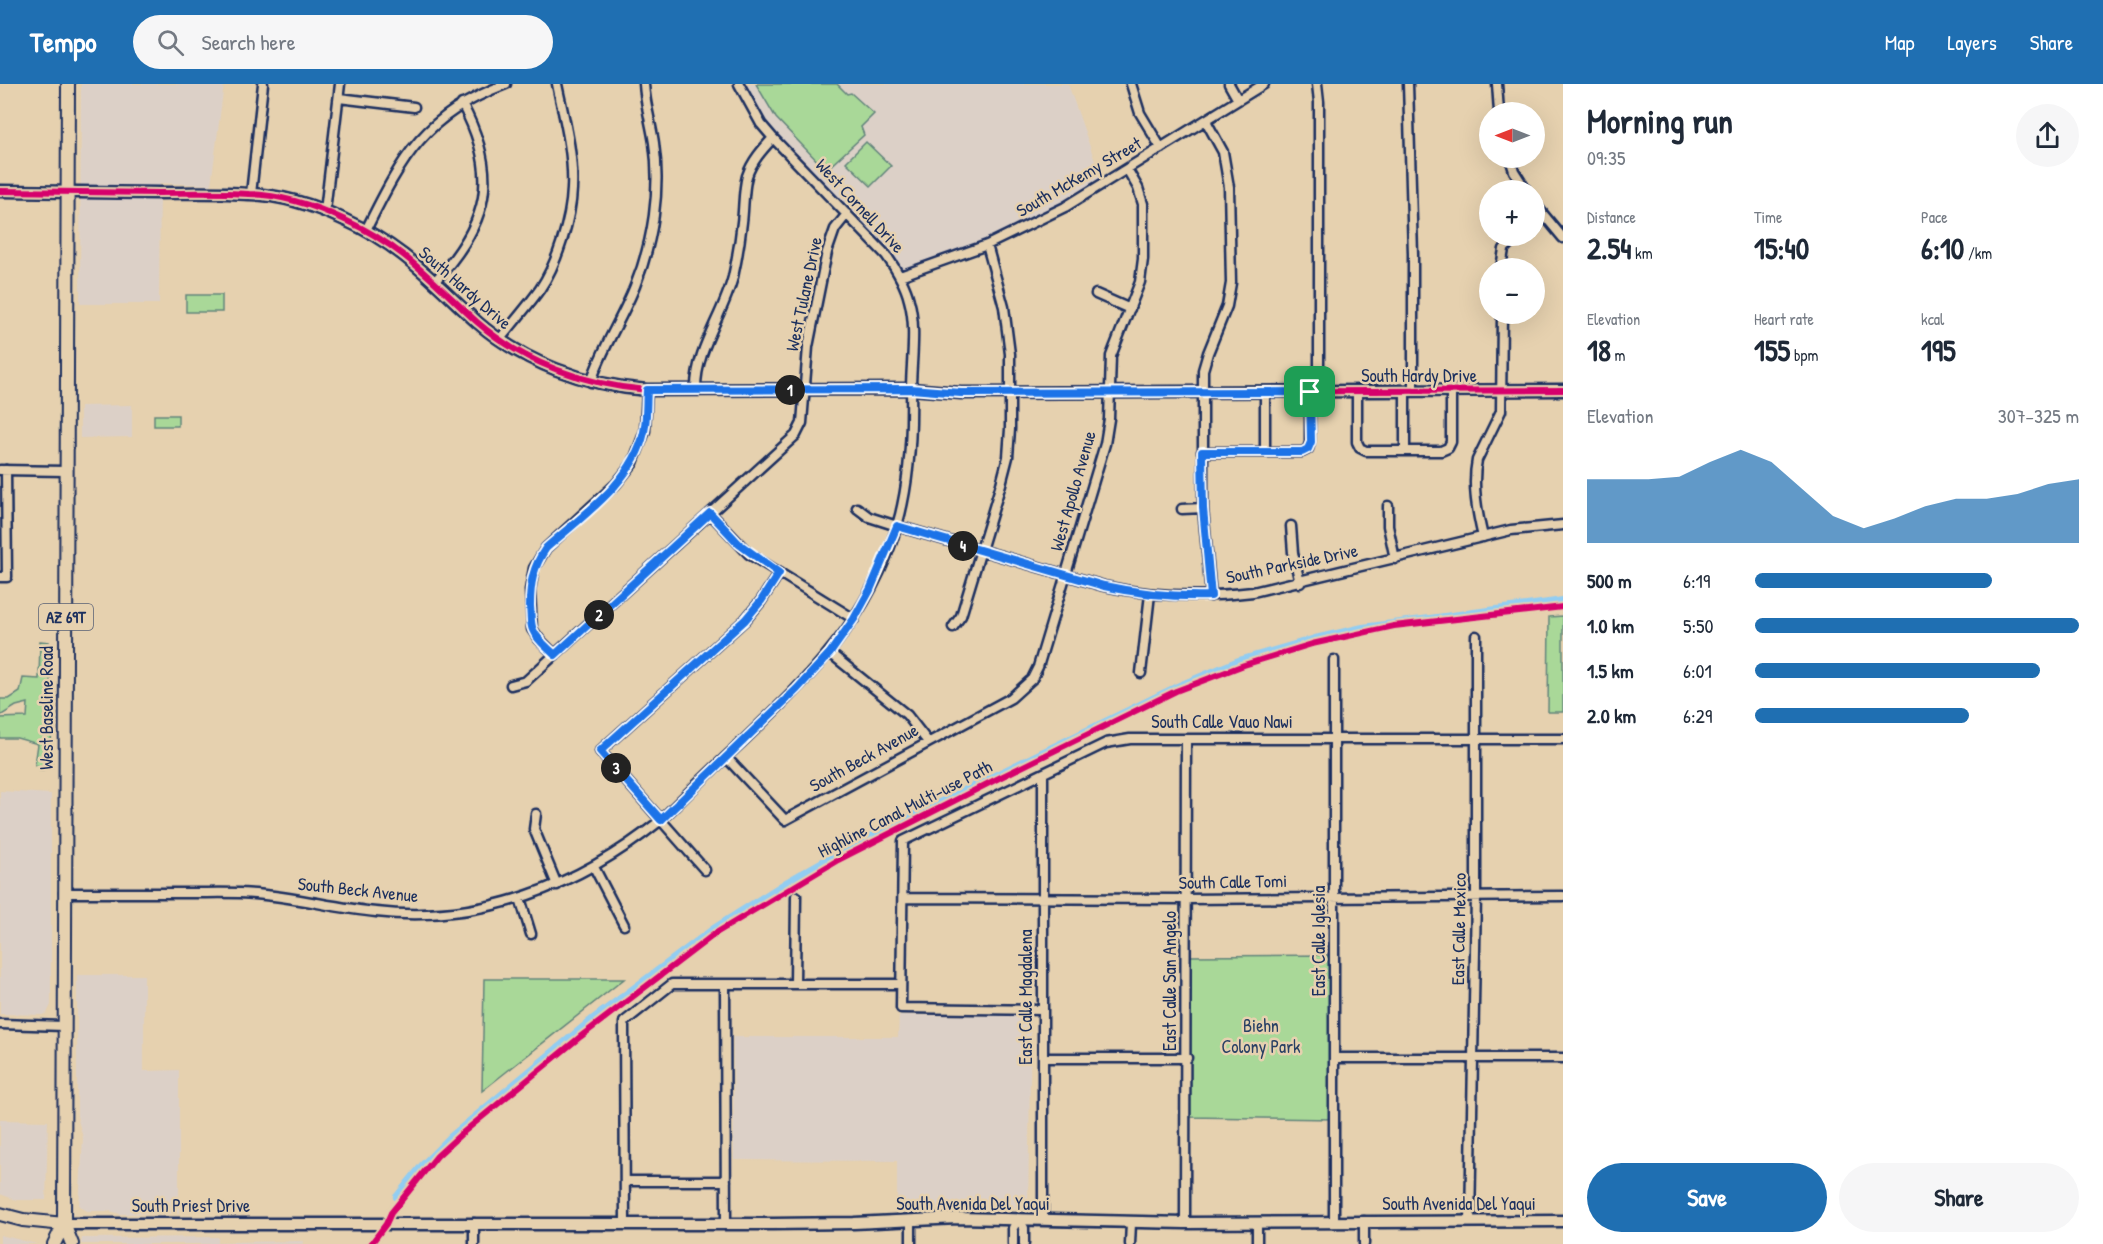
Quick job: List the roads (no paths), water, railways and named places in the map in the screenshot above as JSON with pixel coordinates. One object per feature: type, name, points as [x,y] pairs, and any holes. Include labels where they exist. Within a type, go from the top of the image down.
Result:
[{"type":"main road","name":"West Baseline Road","points":[[68,84],[64,1224],[72,1244]]},
{"type":"main road","name":"South Priest Drive","points":[[0,1215],[64,1224]]},
{"type":"main road","name":"West Baseline Road","points":[[54,1244],[64,1224]]},
{"type":"street","points":[[251,194],[263,84]]},
{"type":"street","points":[[326,212],[340,84]]},
{"type":"street","points":[[366,230],[399,167],[432,126],[462,104],[506,84]]},
{"type":"street","points":[[500,339],[541,288],[555,259],[566,226],[572,189],[569,145],[557,84]]},
{"type":"street","points":[[591,382],[600,355],[635,285],[649,242],[656,195],[654,145],[644,84]]},
{"type":"street","name":"West Cornell Drive","points":[[661,820],[797,689],[830,653],[854,619],[870,590],[897,526],[908,474],[911,439],[912,322],[909,300],[900,276],[886,255],[773,138],[756,116],[739,84]]},
{"type":"street","points":[[1131,84],[1140,113],[1161,148]]},
{"type":"street","points":[[1229,84],[1238,100]]},
{"type":"street","name":"South McKemy Street","points":[[900,276],[987,245],[1065,207],[1264,84]]},
{"type":"street","points":[[1202,452],[1302,452],[1308,449],[1311,442],[1315,391],[1319,102],[1317,84]]},
{"type":"street","points":[[1405,451],[1413,254],[1408,84]]},
{"type":"street","points":[[1497,84],[1498,102]]},
{"type":"street","points":[[339,98],[414,107]]},
{"type":"street","points":[[435,280],[466,242],[476,223],[484,189],[485,171],[482,148],[474,125],[462,104]]},
{"type":"street","points":[[1206,121],[1222,152],[1229,187],[1231,283],[1227,306],[1203,370],[1203,508],[1211,596]]},
{"type":"street","points":[[696,390],[696,373],[701,356],[721,312],[732,279],[747,178],[759,154],[773,138]]},
{"type":"street","name":"West Apollo Avenue","points":[[1032,679],[1038,667],[1105,444],[1109,419],[1111,356],[1140,282],[1143,259],[1143,204],[1138,188],[1127,169]]},
{"type":"street","name":"South Hardy Drive","points":[[0,191],[251,194],[295,202],[326,212],[366,230],[407,256],[478,323],[541,363],[591,382],[614,387],[647,390],[911,389],[938,392],[1563,390]]},
{"type":"street","name":"West Tulane Drive","points":[[511,685],[526,681],[796,435],[802,423],[808,347],[827,252],[835,229],[847,214]]},
{"type":"street","points":[[1545,216],[1563,238]]},
{"type":"street","points":[[952,627],[961,616],[1008,457],[1010,354],[1004,307],[987,245]]},
{"type":"street","points":[[1096,294],[1130,309]]},
{"type":"street","points":[[1483,537],[1476,509],[1476,468],[1477,460],[1501,411],[1502,324]]},
{"type":"street","points":[[555,655],[532,629],[530,590],[534,568],[546,548],[616,484],[633,463],[645,431],[647,390]]},
{"type":"street","points":[[1357,391],[1357,442],[1366,452],[1441,451],[1448,448],[1451,442],[1451,391]]},
{"type":"street","points":[[1264,451],[1265,392]]},
{"type":"street","points":[[3,577],[3,470],[66,471]]},
{"type":"street","points":[[1388,506],[1388,526],[1395,559]]},
{"type":"street","name":"South Parkside Drive","points":[[857,508],[869,517],[1066,576],[1104,586],[1182,597],[1253,592],[1511,530],[1563,525]]},
{"type":"street","points":[[1182,509],[1203,508]]},
{"type":"street","points":[[710,513],[739,544],[779,573],[854,619]]},
{"type":"street","points":[[1291,526],[1293,553],[1300,582]]},
{"type":"street","points":[[705,870],[600,751],[745,620],[761,601],[779,573]]},
{"type":"street","points":[[1141,673],[1150,594]]},
{"type":"street","name":"East Calle Mexico","points":[[1470,1222],[1476,896],[1476,636]]},
{"type":"street","points":[[830,653],[907,715],[928,742]]},
{"type":"street","name":"East Calle Iglesia","points":[[1334,660],[1334,1221]]},
{"type":"street","name":"South Beck Avenue","points":[[726,757],[785,820],[1011,698],[1032,679]]},
{"type":"street","name":"South Calle Vauo Nawi","points":[[903,898],[903,841],[1106,743],[1130,738],[1563,739]]},
{"type":"street","name":"East Calle San Angelo","points":[[1185,1223],[1186,739]]},
{"type":"street","name":"East Calle Magdalena","points":[[1043,774],[1043,1220]]},
{"type":"street","points":[[536,814],[534,829],[557,885]]},
{"type":"street","name":"South Beck Avenue","points":[[64,893],[256,894],[400,914],[455,912],[520,898],[557,885],[594,867],[625,848],[661,820]]},
{"type":"street","points":[[594,867],[624,925]]},
{"type":"street","points":[[795,984],[796,896]]},
{"type":"street","name":"South Calle Tomi","points":[[903,898],[1186,899],[1563,896]]},
{"type":"street","points":[[520,898],[531,934]]},
{"type":"street","points":[[903,898],[901,1008],[1043,1010]]},
{"type":"street","points":[[625,1224],[624,1022],[672,984],[901,984]]},
{"type":"street","points":[[725,984],[726,1224]]},
{"type":"street","points":[[0,1024],[64,1026]]},
{"type":"street","points":[[1043,1058],[1186,1058]]},
{"type":"street","points":[[1335,1058],[1563,1058]]},
{"type":"street","points":[[625,1181],[726,1181]]},
{"type":"street","points":[[1013,1244],[1013,1228],[1018,1219],[1024,1228],[1024,1244]]},
{"type":"street","name":"South Avenida Del Yaqui","points":[[383,1224],[854,1223],[1018,1219],[1131,1223],[1563,1221]]},
{"type":"street","points":[[911,1220],[911,1244]]},
{"type":"street","points":[[1364,1221],[1364,1244]]},
{"type":"street","points":[[474,1223],[474,1244]]},
{"type":"street","points":[[1130,1244],[1131,1223]]},
{"type":"street","points":[[1257,1223],[1257,1244]]},
{"type":"street","name":"South Priest Drive","points":[[64,1224],[383,1224]]},
{"type":"waterway","points":[[397,1197],[423,1165],[451,1137],[592,1020],[714,929],[847,848],[1175,688],[1239,661],[1363,628],[1563,601]]},
{"type":"park label","name":"Biehn Colony Park","points":[[1261,1036]]}]
